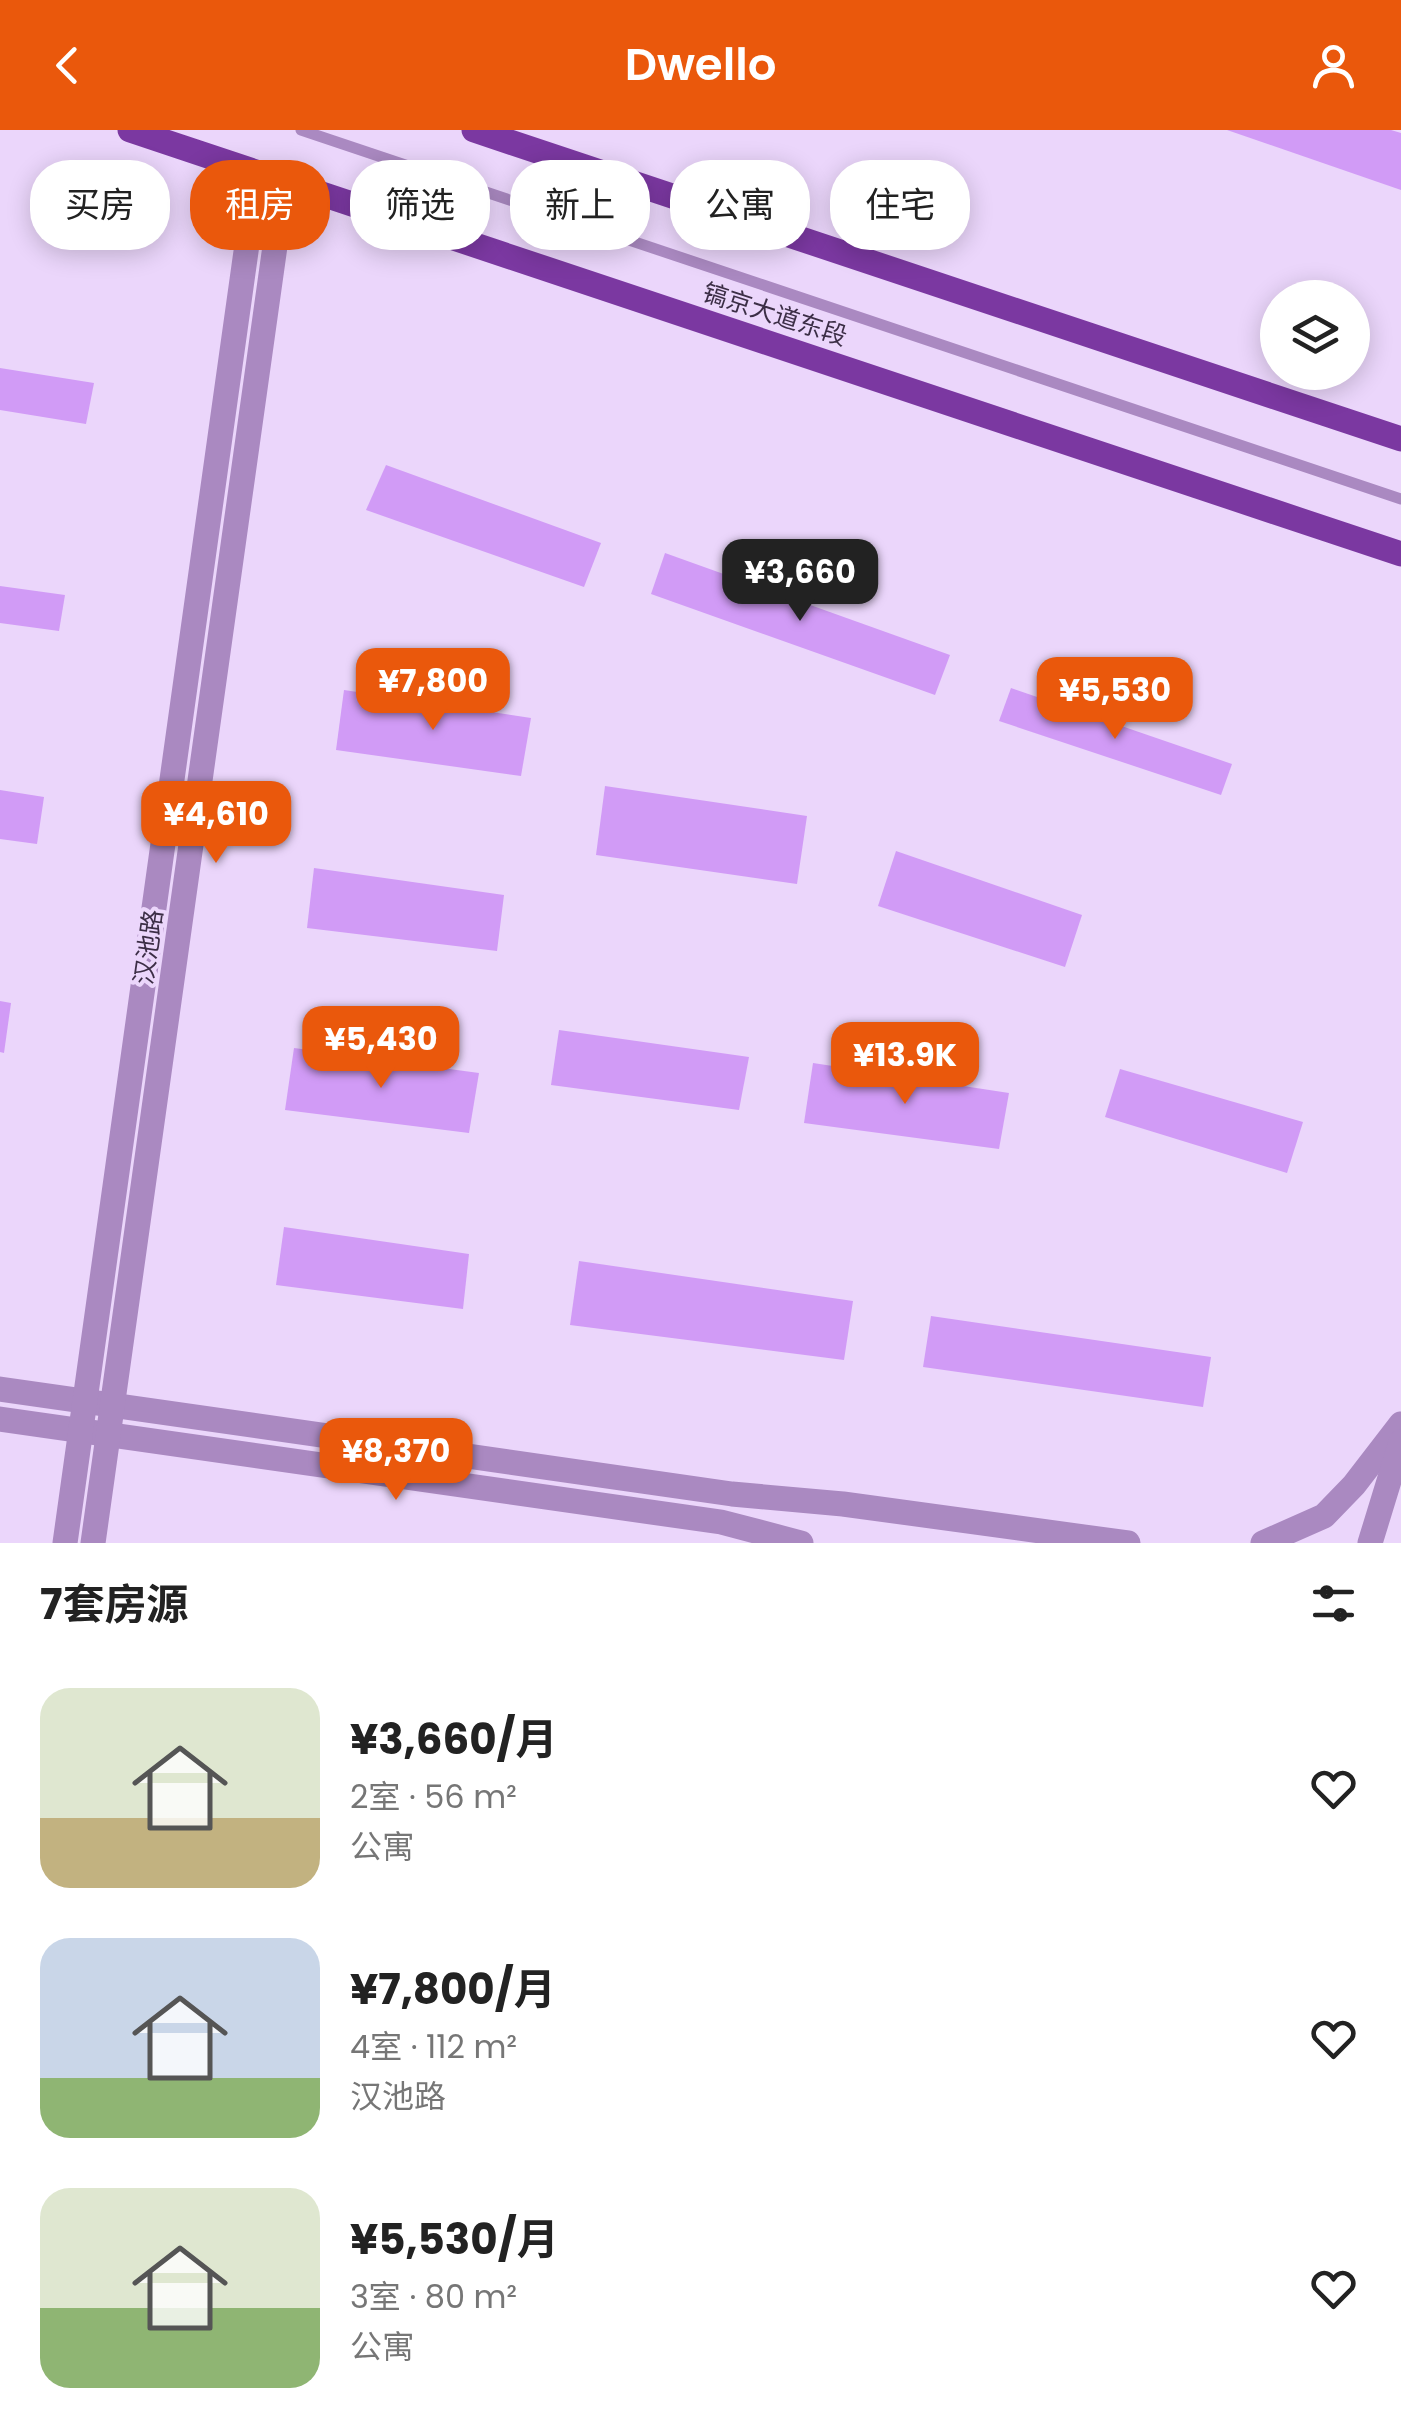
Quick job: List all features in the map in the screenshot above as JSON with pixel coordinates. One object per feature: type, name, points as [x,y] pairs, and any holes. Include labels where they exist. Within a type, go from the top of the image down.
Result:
[{"type":"main road","name":"镐京大道东段","points":[[130,130],[219,160]]},
{"type":"main road","points":[[474,130],[1401,439]]},
{"type":"main road","name":"镐京大道东段","points":[[330,197],[1401,554]]},
{"type":"street","name":"汉池路","points":[[65,1543],[247,250]]},
{"type":"street","name":"汉池路","points":[[93,1543],[274,250]]},
{"type":"street","points":[[0,1389],[732,1494],[843,1504],[1128,1543]]},
{"type":"street","points":[[0,1419],[721,1522],[800,1543]]},
{"type":"street","points":[[1264,1543],[1324,1516],[1354,1486],[1401,1424]]},
{"type":"street","points":[[1370,1543],[1401,1442]]},
{"type":"lane","points":[[301,130],[1401,499]]},
{"type":"building","points":[[1227,130],[1401,133],[1401,190]]},
{"type":"building","points":[[0,368],[94,383],[86,424],[0,410]]},
{"type":"building","points":[[386,465],[601,543],[584,587],[366,510]]},
{"type":"building","points":[[665,553],[950,655],[935,695],[651,594]]},
{"type":"building","points":[[0,586],[65,595],[59,631],[0,623]]},
{"type":"building","points":[[1011,688],[1232,764],[1221,795],[999,721]]},
{"type":"building","points":[[344,690],[531,718],[521,776],[336,750]]},
{"type":"building","points":[[605,786],[807,816],[797,884],[596,855]]},
{"type":"building","points":[[0,790],[44,797],[37,844],[0,839]]},
{"type":"building","points":[[896,851],[1082,915],[1065,967],[878,906]]},
{"type":"building","points":[[314,868],[504,895],[497,951],[307,928]]},
{"type":"building","points":[[0,1001],[11,1003],[4,1053],[0,1052]]},
{"type":"building","points":[[559,1030],[749,1057],[739,1110],[551,1085]]},
{"type":"building","points":[[294,1048],[479,1073],[469,1133],[285,1110]]},
{"type":"building","points":[[813,1063],[1009,1093],[999,1149],[804,1123]]},
{"type":"building","points":[[1120,1069],[1303,1122],[1287,1173],[1105,1117]]},
{"type":"building","points":[[284,1227],[469,1254],[463,1309],[276,1285]]},
{"type":"building","points":[[579,1261],[853,1301],[844,1360],[570,1325]]},
{"type":"building","points":[[931,1316],[1211,1357],[1203,1407],[923,1367]]}]
